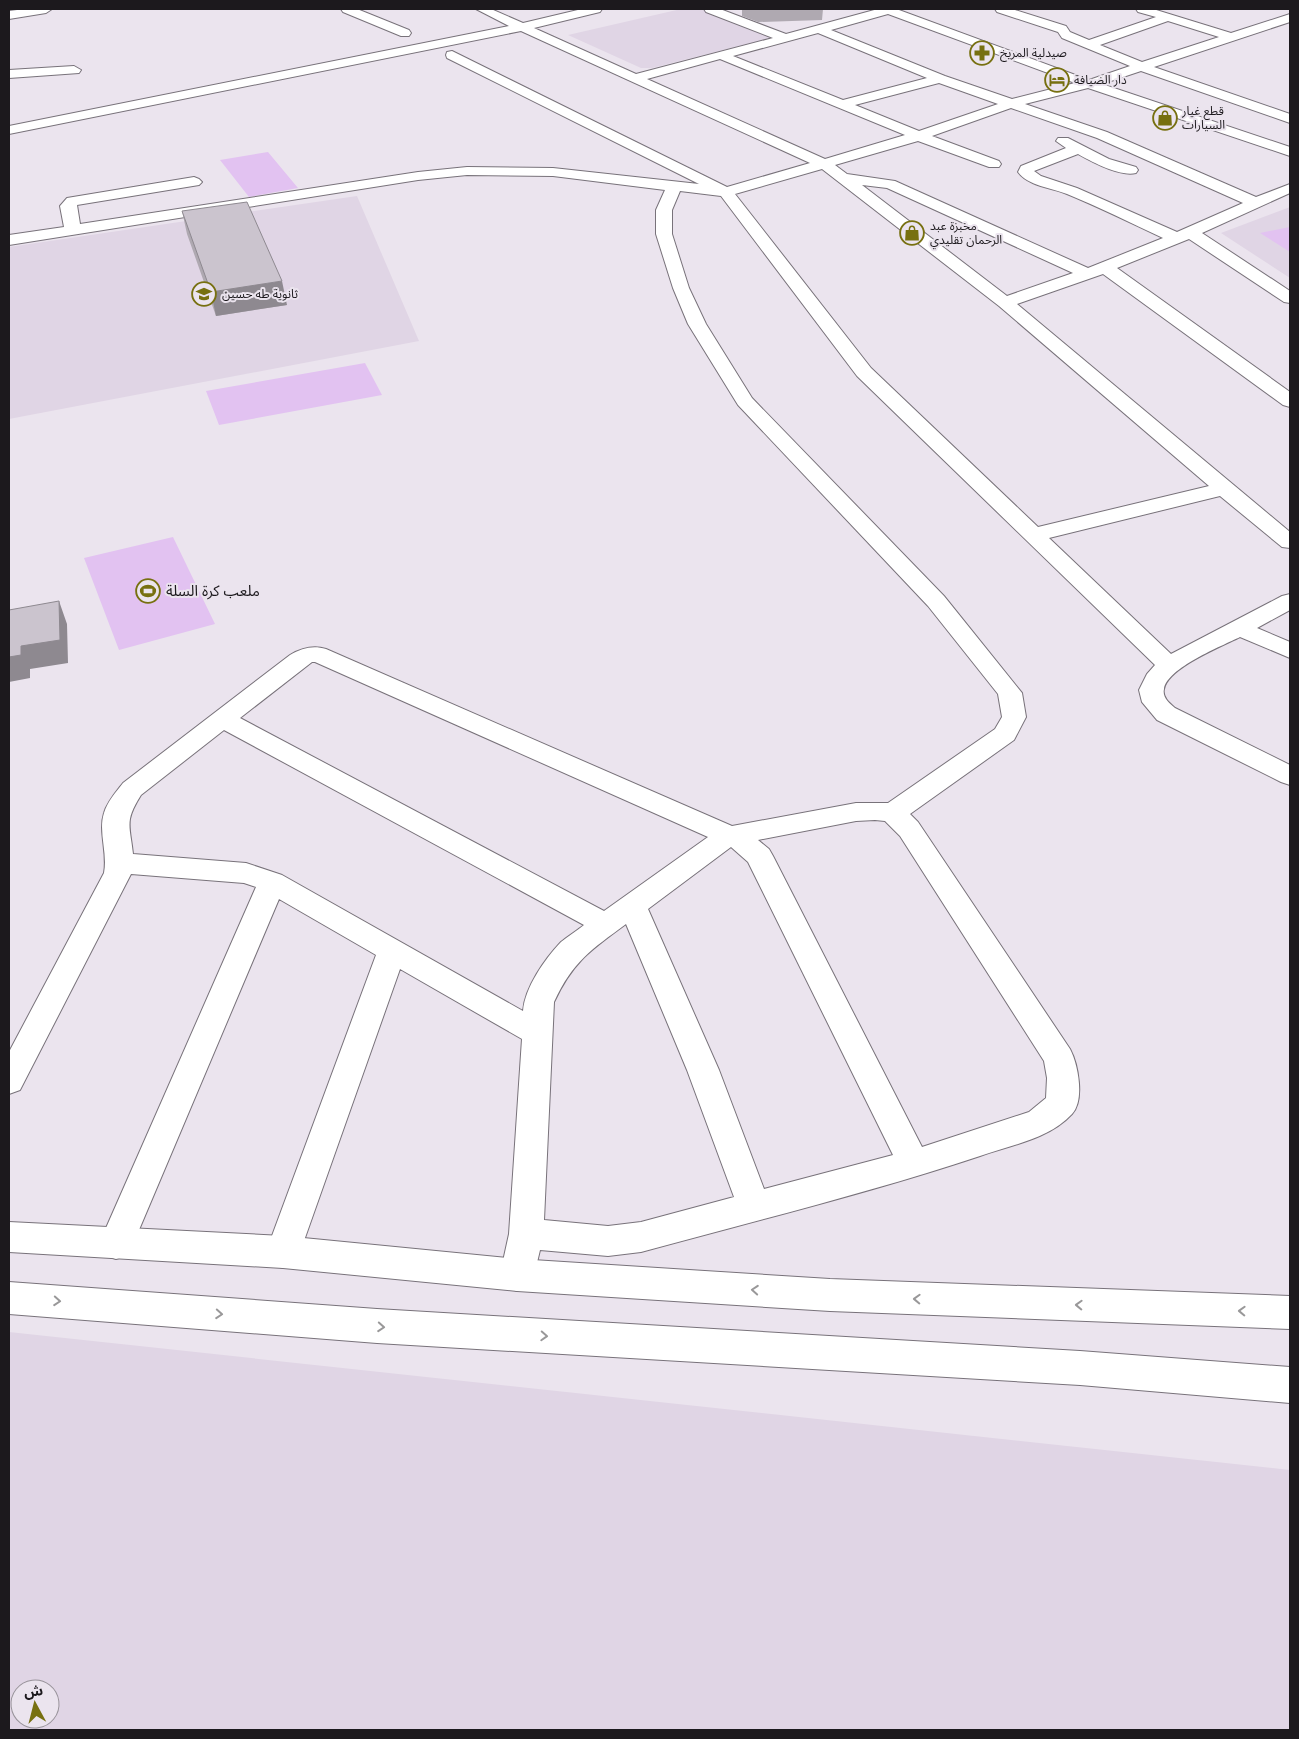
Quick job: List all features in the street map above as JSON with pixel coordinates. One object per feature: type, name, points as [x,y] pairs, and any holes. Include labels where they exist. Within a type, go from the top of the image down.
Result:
[{"type":"street","points":[[9,15],[46,9]]},
{"type":"street","points":[[347,9],[406,33]]},
{"type":"street","points":[[482,9],[825,164],[1005,302],[1224,489],[1290,542]]},
{"type":"street","points":[[515,24],[562,9]]},
{"type":"street","points":[[9,121],[596,9]]},
{"type":"street","points":[[710,9],[808,44]]},
{"type":"street","points":[[635,78],[889,9],[1089,84],[1290,152]]},
{"type":"street","points":[[1001,9],[1062,29],[1066,35],[1142,67],[1290,119]]},
{"type":"street","points":[[1142,9],[1231,37]]},
{"type":"street","points":[[1090,44],[1169,17]]},
{"type":"street","points":[[9,240],[418,176],[467,171],[553,172],[726,192],[919,136],[1013,103],[1089,84],[1290,18]]},
{"type":"street","points":[[819,29],[940,79],[1102,135],[1256,203]]},
{"type":"street","points":[[9,130],[437,39]]},
{"type":"street","points":[[452,54],[726,192],[864,372],[1169,665]]},
{"type":"street","points":[[720,55],[919,136],[994,164]]},
{"type":"street","points":[[862,60],[881,55]]},
{"type":"street","points":[[9,74],[74,70]]},
{"type":"street","points":[[892,79],[908,86]]},
{"type":"street","points":[[844,104],[940,79]]},
{"type":"street","points":[[990,111],[1019,121]]},
{"type":"street","points":[[1054,135],[1078,149],[1130,170]]},
{"type":"street","points":[[1078,149],[1026,169],[1025,172],[1036,179],[1072,191],[1184,235],[1290,298]]},
{"type":"street","points":[[1106,179],[1130,170],[1170,164]]},
{"type":"street","points":[[844,178],[879,181],[890,184],[1096,270],[1290,401]]},
{"type":"street","points":[[73,230],[68,206],[72,201],[194,182]]},
{"type":"street","points":[[1072,191],[1089,185]]},
{"type":"street","points":[[674,187],[664,210],[664,234],[681,288],[697,324],[745,401],[936,601],[1010,693],[1014,717],[1005,734],[893,813]]},
{"type":"street","points":[[1005,302],[1096,270],[1184,235],[1290,188]]},
{"type":"street","points":[[1033,535],[1224,489]]},
{"type":"street","points":[[1290,601],[1169,665],[1156,679],[1151,690],[1154,702],[1166,714],[1290,776]]},
{"type":"street","points":[[1239,628],[1290,651]]},
{"type":"street","points":[[9,1081],[113,882],[121,863],[116,816],[121,804],[132,789],[298,660],[307,655],[318,654],[742,842],[759,856],[914,1164]]},
{"type":"street","points":[[223,719],[605,924]]},
{"type":"street","points":[[517,1275],[526,1234],[539,1002],[551,976],[572,949],[728,836],[856,812],[875,810],[893,813],[909,829],[1059,1058],[1063,1078],[1062,1104],[1040,1122],[914,1164],[641,1237],[608,1241],[526,1234]]},
{"type":"street","points":[[121,863],[246,873],[272,882],[537,1033]]},
{"type":"street","points":[[116,1244],[272,882]]},
{"type":"street","points":[[632,905],[702,1070],[754,1207]]},
{"type":"street","points":[[283,1252],[392,951]]},
{"type":"street","points":[[9,1238],[283,1252],[517,1275],[830,1295],[1290,1313]]},
{"type":"street","points":[[9,1298],[376,1326],[1080,1368],[1290,1385]]},
{"type":"shaded area","points":[[681,9],[704,9],[775,37],[652,68],[641,68],[568,35]]},
{"type":"shaded area","points":[[268,152],[298,188],[249,197],[220,160]]},
{"type":"shaded area","name":"ثانوية طه حسين","points":[[357,196],[419,341],[9,419],[9,247]]},
{"type":"shaded area","points":[[1290,207],[1290,278],[1221,233]]},
{"type":"shaded area","points":[[1290,227],[1290,252],[1260,233]]},
{"type":"shaded area","points":[[365,363],[382,395],[219,425],[206,391]]},
{"type":"shaded area","name":"ملعب كرة السلة","points":[[173,537],[215,624],[119,650],[84,558]]},
{"type":"shaded area","points":[[9,1332],[1290,1470],[1290,1730],[9,1730]]},
{"type":"building","points":[[247,202],[282,281],[211,292],[182,211]]},
{"type":"building","points":[[59,601],[60,640],[21,646],[21,655],[9,657],[9,610]]},
{"type":"place","name":"صيدلية المريخ","points":[[982,53]]},
{"type":"place","name":"دار الضيافة","points":[[1057,80]]},
{"type":"place","name":"قطع غيار السيارات","points":[[1165,118]]},
{"type":"place","name":"مخبزة عبد الرحمان تقليدي","points":[[912,233]]},
{"type":"place","name":"ثانوية طه حسين","points":[[204,294]]},
{"type":"place","name":"ملعب كرة السلة","points":[[148,591]]}]
